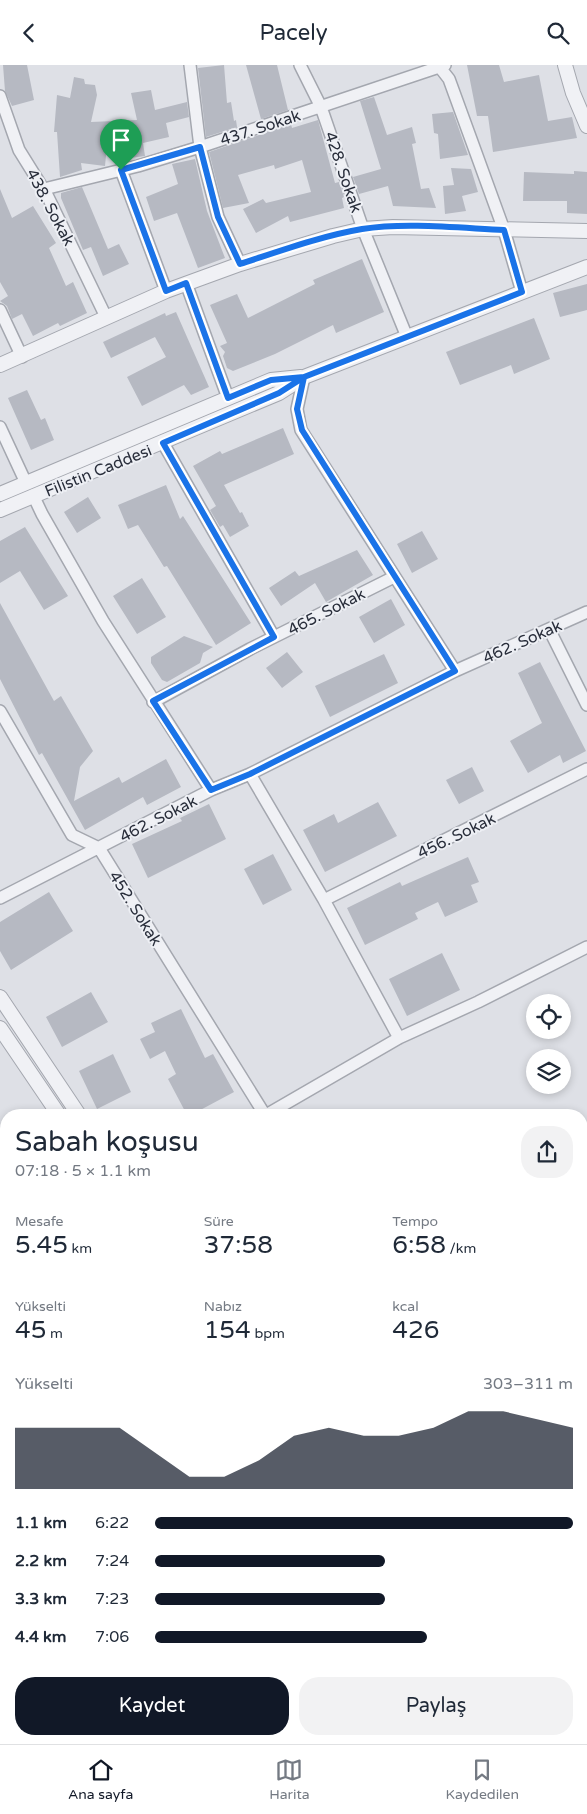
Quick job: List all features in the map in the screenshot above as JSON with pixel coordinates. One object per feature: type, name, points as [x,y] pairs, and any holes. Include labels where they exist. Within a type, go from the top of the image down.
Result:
[{"type":"street","points":[[190,65],[200,147],[218,217],[240,264]]},
{"type":"street","name":"428. Sokak","points":[[300,65],[321,107],[363,229],[407,337]]},
{"type":"street","points":[[565,65],[573,93],[587,126]]},
{"type":"street","points":[[441,66],[448,79],[504,230],[522,292]]},
{"type":"street","name":"437. Sokak","points":[[44,189],[121,170],[200,147],[441,66]]},
{"type":"street","name":"438. Sokak","points":[[0,96],[19,150],[44,189],[106,317]]},
{"type":"street","points":[[121,170],[166,291]]},
{"type":"street","points":[[0,365],[22,357],[106,317],[186,283],[308,242],[363,229],[419,227],[587,231]]},
{"type":"street","name":"Filistin Caddesi","points":[[0,494],[30,489],[163,443],[279,393],[304,377],[587,267]]},
{"type":"street","points":[[186,283],[228,398]]},
{"type":"street","points":[[0,310],[22,357]]},
{"type":"street","points":[[304,377],[297,409],[302,430],[455,671]]},
{"type":"street","name":"Filistin Caddesi","points":[[0,510],[30,489],[228,398],[271,380],[304,377]]},
{"type":"street","points":[[0,427],[30,489],[103,621],[211,790]]},
{"type":"street","points":[[163,443],[274,637]]},
{"type":"street","name":"465. Sokak","points":[[153,701],[274,637],[394,577]]},
{"type":"street","name":"462. Sokak","points":[[0,897],[211,790],[250,774],[455,671],[587,611]]},
{"type":"street","points":[[549,629],[587,705]]},
{"type":"street","points":[[0,711],[72,835],[99,848]]},
{"type":"street","name":"456. Sokak","points":[[324,900],[587,769]]},
{"type":"street","points":[[250,774],[324,900],[400,1038]]},
{"type":"street","name":"452. Sokak","points":[[99,848],[262,1109]]},
{"type":"street","points":[[276,1109],[400,1038],[478,1003],[587,947]]},
{"type":"street","points":[[0,997],[75,1109]]},
{"type":"street","points":[[0,1028],[55,1109]]},
{"type":"building","points":[[3,65],[27,65],[34,100],[12,106],[5,91]]},
{"type":"building","points":[[224,65],[227,103],[231,102],[234,121],[236,120],[237,127],[206,137],[198,68]]},
{"type":"building","points":[[246,65],[277,65],[288,110],[261,119]]},
{"type":"building","points":[[467,65],[499,65],[504,82],[539,75],[548,121],[572,117],[577,138],[493,152],[488,116],[477,116]]},
{"type":"building","points":[[74,77],[84,79],[85,84],[95,85],[97,95],[91,122],[137,120],[131,93],[151,90],[155,110],[187,102],[189,117],[166,123],[169,137],[143,143],[145,156],[130,158],[127,143],[107,145],[105,166],[81,163],[82,170],[60,177],[57,132],[54,132],[57,95],[70,98]]},
{"type":"building","points":[[374,97],[387,135],[412,127],[416,143],[412,144],[421,189],[429,188],[436,208],[393,206],[388,186],[359,194],[353,177],[381,169],[360,101]]},
{"type":"building","points":[[453,112],[468,155],[440,159],[438,134],[434,133],[432,114]]},
{"type":"building","points":[[318,120],[335,183],[339,182],[344,197],[342,198],[344,208],[290,222],[288,216],[256,233],[243,209],[263,199],[266,203],[311,192],[302,160],[275,169],[274,165],[238,175],[249,203],[223,208],[209,152],[291,124],[292,128]]},
{"type":"building","points":[[195,159],[207,211],[225,258],[198,268],[177,213],[154,221],[146,197],[178,184],[172,164]]},
{"type":"building","points":[[451,168],[471,169],[478,192],[462,196],[466,211],[445,214],[443,186],[454,185]]},
{"type":"building","points":[[574,171],[587,172],[587,214],[567,213],[567,201],[523,201],[524,172],[574,174]]},
{"type":"building","points":[[82,187],[108,249],[119,244],[129,264],[103,276],[91,247],[83,250],[61,198],[61,193]]},
{"type":"building","points":[[0,189],[12,218],[33,206],[56,243],[49,248],[66,286],[73,282],[87,313],[60,326],[58,323],[33,336],[22,314],[12,319],[7,306],[0,301],[8,296],[0,282]]},
{"type":"building","points":[[362,259],[384,312],[336,333],[333,325],[275,354],[233,371],[227,368],[223,356],[225,352],[220,346],[227,343],[210,305],[237,294],[248,318],[315,284],[313,280]]},
{"type":"building","points":[[587,284],[587,310],[560,317],[553,293]]},
{"type":"building","points":[[176,312],[209,387],[191,395],[184,385],[142,406],[127,377],[166,357],[155,337],[111,358],[103,342],[165,313],[166,316]]},
{"type":"building","points":[[534,318],[550,359],[514,374],[511,365],[460,385],[446,352]]},
{"type":"building","points":[[27,390],[41,420],[45,418],[54,440],[31,450],[8,398]]},
{"type":"building","points":[[283,428],[294,454],[224,485],[249,526],[230,537],[223,525],[220,527],[210,510],[216,506],[193,466],[220,451],[222,454]]},
{"type":"building","points":[[166,485],[180,519],[183,516],[251,623],[216,645],[167,566],[164,567],[138,525],[128,529],[118,505]]},
{"type":"building","points":[[88,497],[101,518],[77,533],[64,512]]},
{"type":"building","points":[[25,527],[68,596],[44,610],[20,571],[0,583],[0,541]]},
{"type":"building","points":[[422,531],[438,559],[412,573],[397,544]]},
{"type":"building","points":[[357,550],[373,575],[326,602],[315,583],[281,606],[269,588],[295,571],[299,576]]},
{"type":"building","points":[[142,578],[166,617],[137,634],[113,596]]},
{"type":"building","points":[[391,599],[405,625],[374,643],[359,617]]},
{"type":"building","points":[[0,603],[54,701],[61,696],[93,751],[80,767],[74,801],[119,777],[122,783],[166,759],[181,787],[147,805],[143,797],[85,830],[42,753],[39,755],[0,679]]},
{"type":"building","points":[[184,636],[213,647],[203,653],[200,663],[167,682],[162,680],[151,663],[151,657]]},
{"type":"building","points":[[287,652],[303,672],[282,688],[266,668]]},
{"type":"building","points":[[384,654],[398,683],[330,717],[315,686]]},
{"type":"building","points":[[540,662],[586,751],[563,763],[560,755],[528,773],[510,741],[542,723],[518,673]]},
{"type":"building","points":[[472,767],[484,791],[459,804],[446,780]]},
{"type":"building","points":[[378,802],[397,836],[325,872],[303,830],[334,814],[338,823]]},
{"type":"building","points":[[209,804],[226,839],[148,878],[132,844],[182,821],[180,818]]},
{"type":"building","points":[[273,854],[292,890],[263,905],[244,869]]},
{"type":"building","points":[[468,857],[479,882],[471,885],[478,902],[445,917],[438,902],[415,913],[418,919],[365,945],[347,908],[400,882],[402,886]]},
{"type":"building","points":[[49,892],[73,931],[11,970],[0,951],[0,922]]},
{"type":"building","points":[[442,953],[460,990],[407,1016],[389,979]]},
{"type":"building","points":[[91,992],[108,1022],[62,1047],[46,1017]]},
{"type":"building","points":[[181,1009],[205,1058],[213,1054],[234,1092],[202,1109],[184,1109],[168,1079],[176,1074],[165,1051],[150,1059],[140,1039],[155,1032],[151,1023]]},
{"type":"building","points":[[113,1054],[131,1092],[97,1109],[79,1071]]},
{"type":"route","points":[[121,170],[166,291],[186,283],[228,398],[271,380],[304,377],[297,409],[302,430],[455,671],[250,774],[211,790],[153,701],[274,637],[163,443],[279,393],[304,377],[522,292],[504,230],[393,227],[363,229],[308,242],[240,264],[218,217],[200,147],[121,170]]}]
